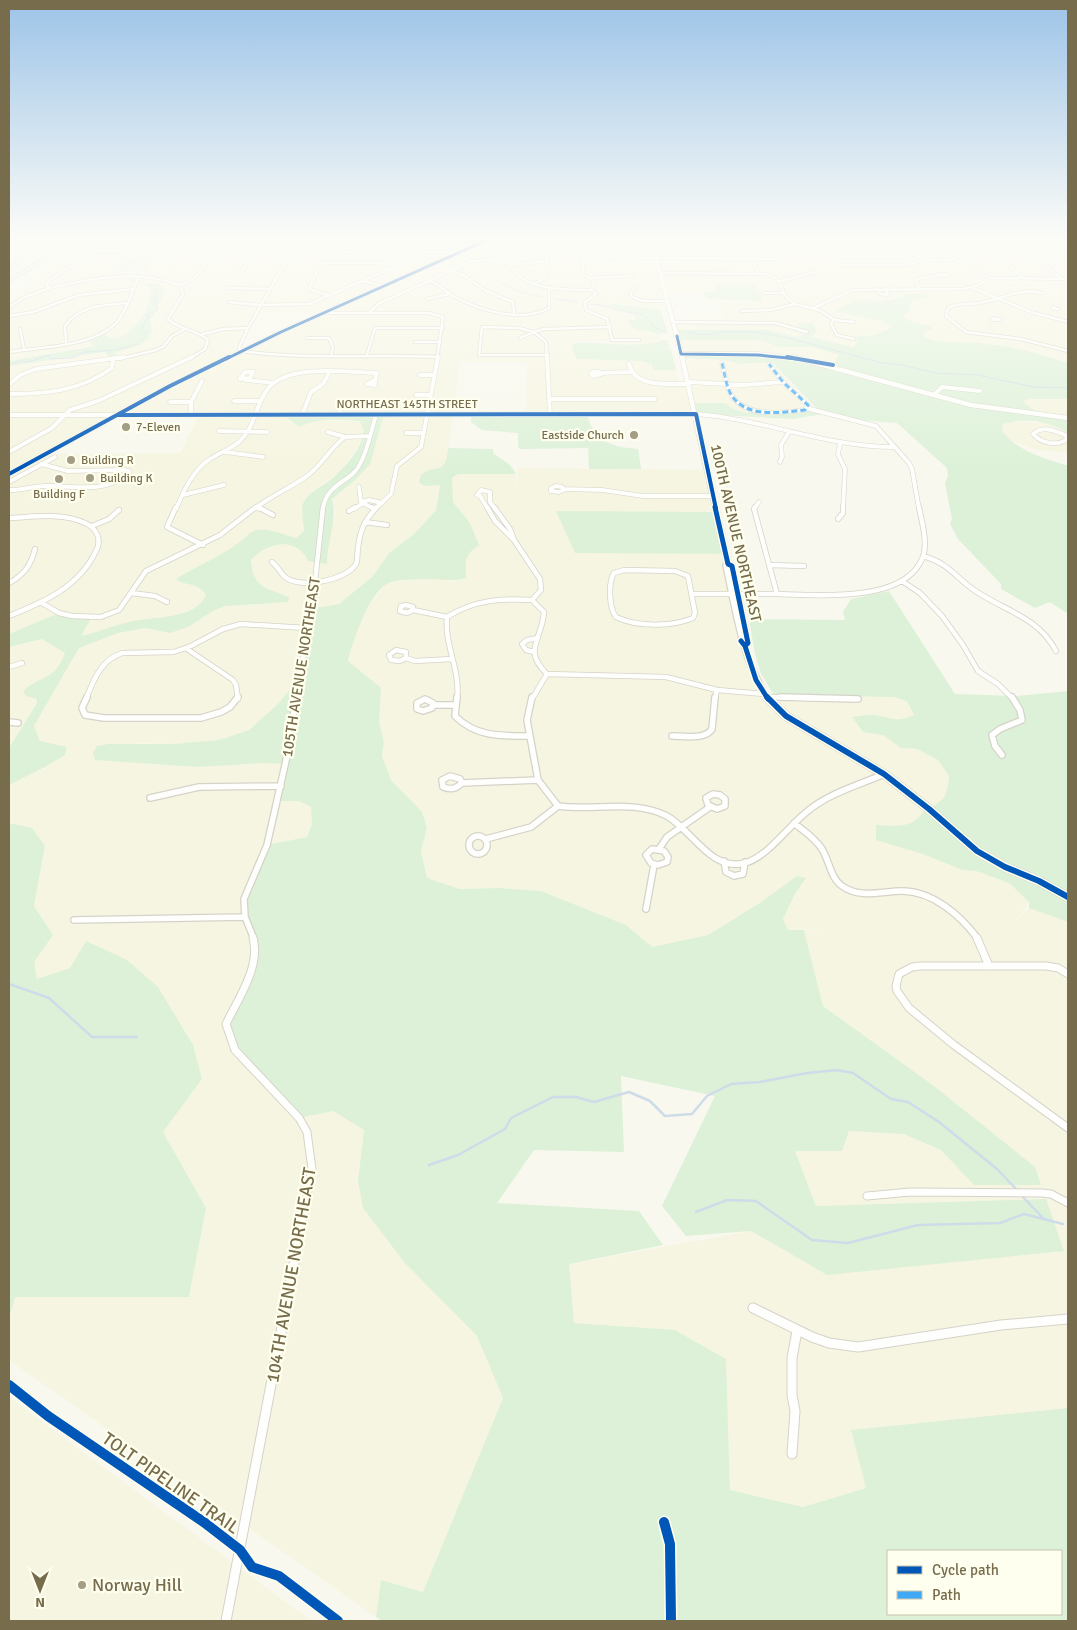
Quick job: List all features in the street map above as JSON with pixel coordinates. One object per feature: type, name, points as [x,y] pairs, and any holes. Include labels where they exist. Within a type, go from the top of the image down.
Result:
[{"type":"main road","points":[[9,474],[170,386],[319,316]]},
{"type":"main road","name":"100TH AVENUE NORTHEAST","points":[[671,316],[689,383],[728,564],[732,566],[734,594],[742,642],[752,670],[766,696],[786,716],[884,774],[977,852],[1004,867],[1039,881],[1068,898]]},
{"type":"main road","points":[[682,354],[759,354],[800,358],[833,365],[934,396],[971,405],[1068,418]]},
{"type":"main road","name":"NORTHEAST 145TH STREET","points":[[117,416],[696,414]]},
{"type":"street","points":[[66,342],[64,331],[67,321],[73,316]]},
{"type":"street","points":[[9,352],[76,341],[108,330],[121,316]]},
{"type":"street","points":[[170,316],[168,319],[174,324],[203,334],[224,328],[248,328]]},
{"type":"street","points":[[255,316],[240,344],[239,348],[242,351],[278,356],[367,355],[438,357]]},
{"type":"street","points":[[272,562],[289,579],[315,582],[336,579],[352,569],[356,563],[360,530],[375,509],[388,499],[394,489],[394,471],[397,466],[421,447],[443,328],[444,319],[441,316]]},
{"type":"street","points":[[601,316],[608,319],[612,340],[639,340]]},
{"type":"street","points":[[827,316],[834,320],[854,322]]},
{"type":"street","points":[[1039,316],[1068,322]]},
{"type":"street","points":[[941,318],[948,318],[970,333]]},
{"type":"street","points":[[834,320],[831,324],[837,334],[854,339]]},
{"type":"street","points":[[67,321],[76,321]]},
{"type":"street","points":[[993,335],[994,321]]},
{"type":"street","points":[[672,322],[775,323],[807,332]]},
{"type":"street","points":[[548,355],[479,355],[482,327],[520,328],[534,332],[546,342],[548,355],[550,415]]},
{"type":"street","points":[[520,338],[544,329],[610,327]]},
{"type":"street","points":[[367,355],[375,328],[443,328]]},
{"type":"street","points":[[20,329],[24,349]]},
{"type":"street","points":[[9,385],[26,372],[113,360],[160,349],[172,336],[184,329]]},
{"type":"street","points":[[963,330],[960,334],[993,335],[1031,341],[1068,351]]},
{"type":"street","points":[[9,452],[52,428],[70,410],[98,401],[200,353],[208,344],[208,340],[203,334]]},
{"type":"street","points":[[1031,341],[1038,335]]},
{"type":"street","points":[[307,338],[329,338],[333,347],[330,355]]},
{"type":"street","points":[[415,342],[440,342]]},
{"type":"street","points":[[9,394],[50,394],[65,391],[100,377],[112,368],[113,360]]},
{"type":"street","points":[[693,594],[856,594],[877,590],[902,581],[913,572],[923,556],[924,543],[910,463],[876,426],[806,408],[750,410],[733,396],[722,363]]},
{"type":"street","points":[[629,364],[631,372],[641,380],[652,383],[729,384],[783,382]]},
{"type":"street","points":[[769,364],[783,382],[808,406],[806,408]]},
{"type":"street","points":[[54,374],[58,367]]},
{"type":"street","points":[[600,373],[631,372]]},
{"type":"street","points":[[203,545],[168,527],[199,467],[208,460],[225,452],[242,439],[248,431],[267,390],[274,383],[287,376],[302,373],[377,373],[375,380]]},
{"type":"street","points":[[302,415],[311,392],[323,384],[329,373]]},
{"type":"street","points":[[420,375],[434,375]]},
{"type":"street","points":[[246,380],[274,383]]},
{"type":"street","points":[[191,415],[191,402],[202,381]]},
{"type":"street","points":[[934,396],[942,387],[980,391]]},
{"type":"street","points":[[416,395],[430,395]]},
{"type":"street","points":[[549,399],[655,399]]},
{"type":"street","points":[[234,401],[261,401]]},
{"type":"street","points":[[170,402],[191,402]]},
{"type":"street","points":[[339,415],[343,402]]},
{"type":"street","name":"NORTHEAST 145TH STREET","points":[[696,414],[720,415],[840,444],[871,448],[894,447]]},
{"type":"street","name":"105TH AVENUE NORTHEAST","points":[[251,930],[245,917],[244,899],[267,845],[288,756],[306,628],[315,582],[324,501],[332,489],[360,466],[376,415]]},
{"type":"street","name":"NORTHEAST 145TH STREET","points":[[9,416],[117,416]]},
{"type":"street","points":[[1038,429],[1050,429],[1067,436],[1066,441],[1057,444],[1044,442],[1033,434],[1038,429]]},
{"type":"street","points":[[219,431],[267,432]]},
{"type":"street","points":[[328,432],[345,437],[370,436]]},
{"type":"street","points":[[406,432],[424,433]]},
{"type":"street","points":[[780,462],[782,457],[781,445],[789,432]]},
{"type":"street","points":[[42,603],[59,613],[72,616],[101,617],[119,610],[146,571],[203,545],[220,535],[268,498],[307,476],[324,462],[338,442],[345,437]]},
{"type":"street","points":[[838,519],[843,513],[845,470],[838,454],[840,444]]},
{"type":"street","points":[[9,446],[17,448]]},
{"type":"street","points":[[225,452],[244,456],[264,457]]},
{"type":"street","points":[[9,482],[55,457]]},
{"type":"street","points":[[9,490],[43,486],[103,486],[122,479],[127,476],[129,471],[68,470],[41,464]]},
{"type":"street","points":[[183,495],[224,485]]},
{"type":"street","points":[[360,487],[361,503]]},
{"type":"street","points":[[564,489],[602,490],[643,496],[713,496]]},
{"type":"street","points":[[514,540],[510,529],[490,502],[490,492],[481,490],[477,495],[480,496],[495,522],[514,540],[540,579],[541,590],[532,600]]},
{"type":"street","points":[[349,511],[369,500],[382,504]]},
{"type":"street","points":[[759,502],[754,509],[777,594]]},
{"type":"street","points":[[361,503],[375,509]]},
{"type":"street","points":[[257,507],[273,515]]},
{"type":"street","points":[[92,526],[109,519],[119,510]]},
{"type":"street","points":[[9,518],[73,519],[92,526],[99,538],[99,544],[86,569],[68,587],[42,603],[9,616]]},
{"type":"street","points":[[365,522],[387,525]]},
{"type":"street","points":[[9,583],[27,570],[36,549]]},
{"type":"street","points":[[923,556],[946,563],[975,591],[1041,630],[1053,642],[1056,650]]},
{"type":"street","points":[[769,565],[804,566]]},
{"type":"street","points":[[624,570],[674,571],[684,573],[690,579],[693,594],[695,614],[690,621],[631,622],[620,619],[613,613],[611,579],[614,573],[624,570]]},
{"type":"street","points":[[902,581],[922,595],[940,614],[961,640],[977,670],[996,682],[1020,707],[1023,714],[1022,720],[1000,729],[992,735],[995,746],[1002,755]]},
{"type":"street","points":[[131,593],[155,596],[167,602]]},
{"type":"street","points":[[413,610],[447,617],[462,606],[474,602],[508,598],[532,600],[544,612],[544,620],[534,652],[536,665],[547,674],[666,677],[717,690],[766,696],[858,699]]},
{"type":"street","points":[[447,617],[446,628],[459,684],[455,706],[456,716],[467,728],[494,736],[529,736]]},
{"type":"street","points":[[187,648],[233,680],[236,685],[238,698],[229,709],[222,713],[201,718],[104,718],[85,715],[82,708],[102,665],[108,659],[122,653],[162,654],[187,648],[215,632],[234,625],[306,628]]},
{"type":"street","points":[[534,652],[526,650],[522,644],[527,640],[538,638]]},
{"type":"street","points":[[406,658],[415,661],[452,658]]},
{"type":"street","points":[[9,667],[22,663]]},
{"type":"street","points":[[547,674],[533,694],[527,720],[538,780],[558,806],[585,810],[642,808],[668,816],[682,826],[707,853],[730,863],[754,860],[810,808],[884,774]]},
{"type":"street","points":[[672,736],[699,737],[712,733],[714,728],[711,704],[717,690]]},
{"type":"street","points":[[433,705],[455,706]]},
{"type":"street","points":[[9,722],[18,723]]},
{"type":"street","points":[[462,783],[538,780]]},
{"type":"street","points":[[150,798],[199,787],[281,786]]},
{"type":"street","points":[[486,840],[531,826],[542,820],[558,806]]},
{"type":"street","points":[[659,848],[667,837],[710,807]]},
{"type":"street","points":[[794,823],[821,847],[839,885],[851,892],[864,894],[909,891],[924,895],[937,902],[953,914],[975,936],[980,943],[989,966]]},
{"type":"street","points":[[659,848],[666,852],[668,860],[664,864],[654,865],[648,861],[646,856],[649,850],[659,848]]},
{"type":"street","points":[[724,861],[726,872],[734,876],[738,876],[744,871],[745,862]]},
{"type":"street","points":[[646,909],[654,865]]},
{"type":"street","points":[[74,920],[245,917]]},
{"type":"street","name":"104TH AVENUE NORTHEAST","points":[[226,1621],[312,1169],[310,1143],[307,1132],[299,1118],[236,1050],[226,1024],[249,975],[256,948],[251,930]]},
{"type":"street","points":[[1066,973],[1046,966],[912,967],[899,974],[896,986],[900,996],[909,1008],[954,1044],[1068,1128]]},
{"type":"street","points":[[867,1196],[910,1192],[1042,1193],[1051,1194],[1068,1203]]},
{"type":"street","points":[[753,1308],[797,1331],[829,1343],[858,1347],[1001,1326],[1068,1319]]},
{"type":"street","points":[[792,1454],[795,1411],[792,1394],[792,1358],[797,1331]]},
{"type":"shaded area","points":[[9,316],[143,316],[132,330],[113,341],[9,361]]},
{"type":"shaded area","points":[[143,316],[152,316],[150,320],[152,332],[149,339],[140,345],[115,353],[117,358],[111,359],[105,352],[9,366],[9,361],[94,346],[88,339],[102,335],[117,339],[130,331]]},
{"type":"shaded area","points":[[152,316],[255,316],[239,348],[242,351],[318,316],[634,316],[635,320],[628,320],[628,326],[654,333],[660,338],[658,342],[644,345],[596,341],[574,342],[572,350],[576,359],[640,361],[651,364],[652,370],[676,370],[679,382],[689,381],[685,359],[725,360],[739,364],[772,362],[814,411],[757,414],[730,408],[725,403],[694,403],[696,414],[526,415],[527,362],[460,362],[446,463],[438,470],[421,475],[420,482],[424,486],[440,485],[436,510],[414,534],[389,553],[373,576],[338,604],[323,607],[299,678],[278,704],[249,730],[219,740],[173,744],[137,743],[95,760],[198,767],[278,762],[286,764],[299,801],[311,807],[312,824],[307,837],[267,845],[333,1111],[364,1130],[358,1181],[363,1208],[404,1262],[477,1336],[503,1398],[423,1592],[381,1580],[376,1617],[9,1360],[9,1319],[15,1297],[189,1297],[206,1208],[163,1132],[202,1079],[81,952],[70,968],[37,979],[34,962],[53,935],[34,906],[45,847],[32,828],[9,823],[9,785],[45,768],[65,755],[67,747],[40,741],[34,726],[79,648],[118,633],[146,628],[188,627],[213,611],[225,606],[288,602],[288,597],[257,583],[252,574],[251,560],[259,551],[275,545],[292,545],[327,564],[327,548],[336,513],[332,499],[355,480],[370,464],[384,415],[287,420],[299,427],[316,420],[359,421],[363,425],[364,430],[361,442],[341,471],[313,491],[302,509],[304,531],[296,538],[258,530],[225,553],[187,572],[180,583],[193,584],[201,588],[206,595],[203,601],[194,608],[175,615],[141,620],[80,636],[91,618],[59,613],[9,634],[9,475],[48,454],[180,453],[199,415],[117,416],[9,474],[9,366],[98,354],[149,339],[152,332],[150,320]]},
{"type":"shaded area","points":[[635,316],[663,316],[667,332],[658,335],[629,325],[628,320],[636,320]]},
{"type":"shaded area","points":[[723,316],[857,316],[882,321],[891,327],[883,332],[855,337],[858,342],[854,347],[811,337],[817,331],[813,323],[807,322],[807,332],[798,337],[768,330],[675,330],[673,322],[725,322]]},
{"type":"shaded area","points":[[857,316],[904,316],[909,321],[930,326],[932,329],[924,332],[924,338],[945,342],[1000,346],[1035,353],[1068,363],[1068,399],[1029,399],[1023,401],[1038,412],[1068,418],[1068,433],[1036,421],[1019,421],[1003,424],[1002,430],[1008,438],[1023,449],[1068,466],[1068,614],[1050,602],[1035,608],[1001,589],[1001,584],[958,539],[950,524],[952,519],[945,483],[948,476],[947,468],[897,423],[859,420],[829,413],[793,419],[696,414],[693,403],[726,403],[743,412],[769,414],[818,410],[772,362],[739,364],[725,360],[685,358],[685,355],[741,355],[796,358],[833,365],[839,355],[813,347],[780,347],[760,340],[678,340],[675,330],[768,330],[798,337],[807,332],[793,328],[800,323],[813,323],[817,331],[811,337],[853,347],[858,342],[855,337],[869,336],[891,327],[882,321]]},
{"type":"shaded area","points":[[1068,316],[1068,363],[1002,346],[977,343],[956,344],[924,338],[922,323],[909,321],[904,317]]},
{"type":"shaded area","points":[[660,340],[668,340],[670,348],[664,349],[671,349],[676,370],[653,370],[652,364],[640,361],[577,359],[572,349],[574,343],[648,344]]},
{"type":"shaded area","points":[[678,340],[760,340],[780,347],[813,347],[839,355],[833,365],[817,361],[759,354],[684,352]]},
{"type":"shaded area","points":[[1029,399],[1068,399],[1068,418],[1041,414],[1029,409],[1023,401]]},
{"type":"shaded area","points":[[283,415],[384,415],[370,464],[355,480],[332,499],[334,515],[327,564],[308,561],[303,553],[289,545],[273,546],[265,549],[251,560],[252,569],[254,576],[262,585],[289,597],[288,602],[225,606],[213,611],[188,627],[170,633],[146,628],[118,633],[79,648],[34,726],[40,741],[67,747],[65,755],[9,785],[9,748],[37,703],[36,699],[26,696],[23,691],[52,673],[61,662],[65,653],[42,639],[9,647],[9,634],[59,613],[92,617],[81,636],[129,622],[183,613],[201,603],[206,595],[198,587],[176,579],[226,551],[255,531],[272,531],[296,538],[304,531],[303,503],[311,493],[328,482],[346,465],[361,442],[363,427],[359,421],[336,420],[314,422],[299,427]]},
{"type":"shaded area","points":[[471,415],[587,415],[595,431],[606,441],[620,447],[638,449],[641,469],[589,469],[588,448],[521,449],[518,447],[518,433],[482,430],[471,422]]},
{"type":"shaded area","points":[[1010,421],[1049,423],[1063,430],[1068,433],[1068,453],[1034,449],[1008,439],[1002,430],[1002,424]]},
{"type":"shaded area","points":[[448,448],[493,449],[493,453],[509,464],[516,474],[458,474],[452,478],[453,502],[470,523],[479,545],[468,555],[466,578],[452,580],[402,580],[387,584],[374,597],[362,619],[348,661],[381,688],[379,721],[384,742],[382,756],[391,780],[422,812],[427,828],[421,851],[427,878],[460,889],[498,888],[541,891],[626,925],[652,947],[708,935],[758,904],[797,876],[806,878],[795,894],[783,919],[788,930],[804,930],[823,1006],[934,1086],[1035,1167],[1041,1185],[974,1185],[941,1150],[904,1134],[849,1131],[842,1151],[795,1151],[816,1206],[1046,1199],[1064,1251],[827,1275],[751,1231],[686,1236],[662,1206],[715,1096],[621,1076],[624,1152],[534,1150],[497,1203],[639,1211],[663,1245],[569,1264],[574,1323],[675,1330],[726,1359],[730,1490],[803,1507],[866,1488],[851,1430],[1068,1408],[1068,1621],[382,1621],[376,1617],[381,1580],[423,1592],[503,1398],[477,1336],[404,1262],[363,1208],[358,1181],[364,1130],[333,1111],[299,1118],[235,1050],[226,1024],[249,975],[256,948],[245,917],[244,899],[267,845],[307,837],[312,824],[311,807],[299,801],[277,801],[285,764],[262,763],[198,767],[95,760],[93,753],[97,746],[108,744],[173,744],[219,740],[249,730],[278,704],[299,678],[310,607],[339,604],[373,576],[389,553],[414,534],[436,510],[440,485],[424,486],[419,482],[421,475],[439,468],[445,463]]},
{"type":"shaded area","points":[[518,468],[708,470],[716,512],[575,553],[725,554],[745,646],[765,694],[894,697],[907,700],[915,715],[904,719],[890,719],[874,715],[853,717],[863,732],[883,735],[901,748],[917,749],[938,760],[949,776],[947,795],[929,809],[926,808],[920,818],[904,827],[876,825],[923,854],[962,870],[976,871],[1009,883],[1029,902],[1016,920],[1029,908],[1068,922],[1068,1408],[851,1430],[866,1488],[803,1507],[730,1490],[726,1359],[675,1330],[574,1323],[569,1264],[751,1231],[827,1275],[1046,1199],[816,1206],[795,1151],[842,1151],[849,1131],[904,1134],[941,1150],[974,1185],[1035,1167],[934,1086],[823,1006],[804,930],[826,928],[788,930],[783,919],[795,894],[806,879],[797,876],[758,904],[708,935],[652,947],[626,925],[541,891],[498,888],[460,889],[427,878],[421,851],[427,828],[422,812],[391,780],[382,756],[384,742],[379,721],[348,662],[351,648],[360,622],[373,600],[386,584],[404,580],[436,579],[456,581],[466,577],[465,562],[469,552],[470,523],[453,502],[452,478],[457,474],[516,474],[516,490]]},
{"type":"shaded area","points":[[556,511],[716,512],[725,554],[575,553]]},
{"type":"shaded area","points":[[889,591],[955,694],[1017,696],[1068,691],[1068,922],[1029,908],[1029,902],[1009,883],[976,871],[962,870],[923,854],[876,840],[876,825],[898,826],[911,823],[926,808],[929,809],[939,802],[945,796],[947,788],[949,776],[938,760],[917,749],[901,748],[883,735],[863,732],[852,717],[872,715],[897,719],[907,718],[914,715],[907,701],[894,697],[774,695],[761,674],[755,654],[749,619],[845,620],[843,612],[851,599]]},
{"type":"shaded area","points":[[42,639],[65,654],[59,666],[48,677],[28,686],[37,704],[9,748],[9,647]]},
{"type":"shaded area","points":[[9,823],[32,828],[45,846],[34,906],[53,935],[34,962],[37,979],[70,968],[86,941],[127,960],[158,987],[193,1045],[202,1079],[163,1132],[206,1208],[189,1297],[15,1297],[9,1319]]},
{"type":"shaded area","points":[[9,1397],[198,1537],[311,1621],[9,1621]]},
{"type":"waterway","points":[[9,364],[21,361],[28,362],[49,355],[48,357],[51,359],[72,358],[84,352],[128,347],[142,339],[147,333],[141,331],[145,321],[150,317],[148,316]]},
{"type":"waterway","points":[[644,316],[653,327],[666,332]]},
{"type":"waterway","points":[[687,332],[706,335],[720,332],[754,332],[785,337],[882,363],[902,365],[935,373],[977,375],[1034,387],[1068,388]]},
{"type":"waterway","points":[[9,984],[49,998],[92,1037],[137,1037]]},
{"type":"waterway","points":[[429,1165],[458,1155],[505,1129],[511,1118],[553,1097],[576,1097],[594,1102],[629,1092],[650,1101],[665,1116],[692,1114],[707,1096],[731,1084],[760,1082],[807,1073],[837,1070],[853,1073],[891,1099],[908,1102],[939,1122],[997,1169],[1018,1191]]},
{"type":"waterway","points":[[1021,1195],[1044,1219]]},
{"type":"waterway","points":[[696,1212],[727,1200],[756,1201],[812,1240],[848,1243],[918,1225],[1000,1223],[1024,1214],[1063,1224]]},
{"type":"marked path","points":[[722,363],[732,396],[746,408],[765,412],[805,410],[808,405],[783,382],[769,364]]},
{"type":"cycle path","points":[[9,474],[170,386],[317,316]]},
{"type":"cycle path","points":[[677,336],[681,354],[777,356],[833,365]]},
{"type":"cycle path","points":[[117,415],[696,414],[725,554],[728,564],[732,566],[748,643],[745,646]]},
{"type":"cycle path","points":[[741,641],[745,646],[756,680],[771,703],[786,716],[884,774],[929,809],[977,851],[1005,867],[1039,881],[1068,897]]},
{"type":"cycle path","name":"TOLT PIPELINE TRAIL","points":[[9,1385],[48,1416],[205,1523],[240,1550],[252,1567],[279,1576],[338,1621]]},
{"type":"cycle path","points":[[664,1522],[670,1544],[671,1621]]},
{"type":"place","name":"7-Eleven","points":[[126,427]]},
{"type":"place","name":"Eastside Church","points":[[634,435]]},
{"type":"place","name":"Building R","points":[[71,460]]},
{"type":"place","name":"Building K","points":[[90,478]]},
{"type":"place","name":"Building F","points":[[59,479]]},
{"type":"place","name":"Norway Hill","points":[[82,1585]]}]
